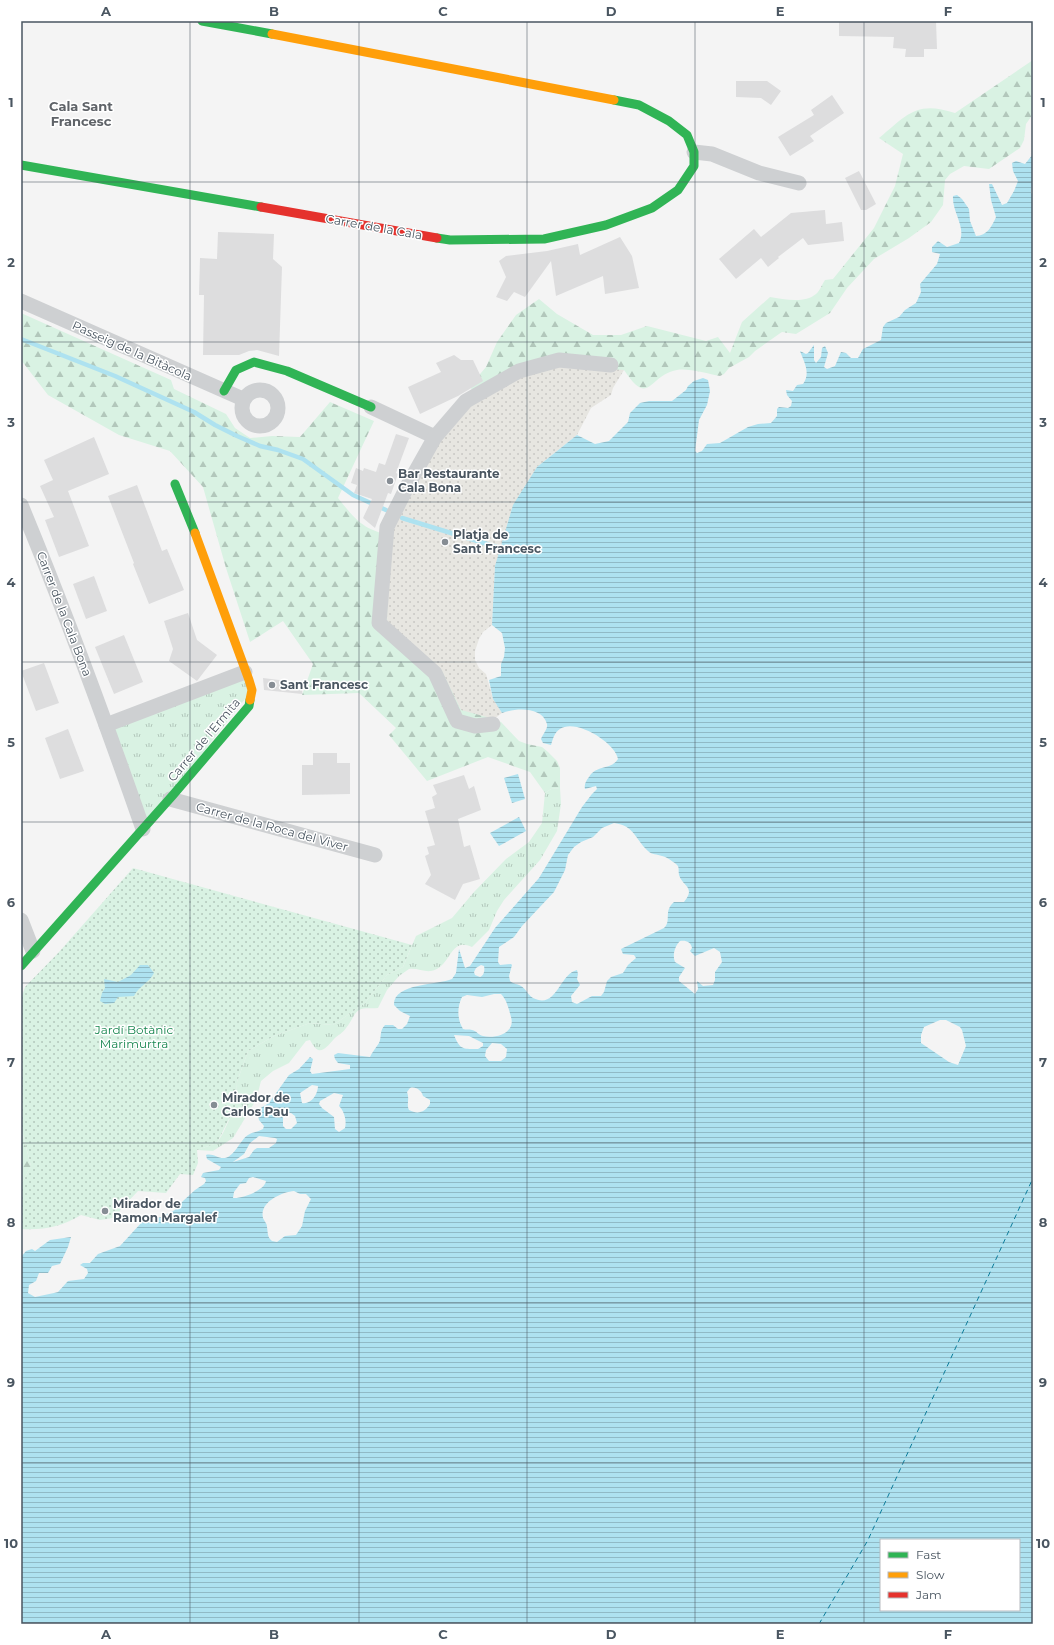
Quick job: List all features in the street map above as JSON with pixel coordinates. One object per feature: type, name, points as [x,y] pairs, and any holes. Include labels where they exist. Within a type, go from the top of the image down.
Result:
[{"type":"street","points":[[202,21],[639,105],[669,121],[687,135],[694,152],[712,154],[759,173],[799,183]]},
{"type":"street","name":"Carrer de la Cala","points":[[21,165],[450,240],[544,239],[606,225],[652,208],[678,190],[694,166],[694,152]]},
{"type":"street","name":"Passeig de la Bitàcola","points":[[21,301],[244,399]]},
{"type":"street","points":[[493,724],[475,726],[457,720],[435,673],[379,622],[387,527],[408,485],[435,437],[466,401],[519,371],[559,360],[611,365]]},
{"type":"street","points":[[224,391],[236,370],[254,362],[286,371],[371,407],[435,437]]},
{"type":"street","name":"Carrer de l'Ermita","points":[[21,966],[170,799],[249,706],[252,690],[206,561],[175,484]]},
{"type":"street","name":"Carrer de la Cala Bona","points":[[21,505],[46,566],[106,725],[143,829]]},
{"type":"street","points":[[106,725],[245,672]]},
{"type":"street","name":"Carrer de la Roca del Viver","points":[[170,799],[375,855]]},
{"type":"street","points":[[21,920],[34,951]]},
{"type":"green space","points":[[1033,60],[1033,114],[1026,124],[1024,140],[1020,148],[989,169],[964,166],[950,174],[945,180],[943,205],[931,222],[909,238],[874,259],[847,288],[830,313],[796,334],[782,332],[749,357],[729,368],[720,376],[692,370],[677,370],[667,373],[645,388],[639,387],[624,370],[477,400],[470,386],[486,367],[497,342],[516,315],[539,299],[557,314],[593,335],[621,335],[647,326],[706,341],[718,337],[730,353],[742,322],[770,297],[800,300],[816,294],[825,280],[833,279],[874,228],[895,186],[903,154],[879,138],[905,117],[921,109],[942,109],[955,113]]},
{"type":"green space","points":[[21,313],[171,380],[174,389],[226,414],[235,428],[250,438],[272,436],[300,437],[330,402],[374,421],[338,498],[359,522],[371,529],[388,535],[494,719],[501,722],[519,741],[542,747],[557,761],[560,768],[560,788],[551,789],[545,793],[530,772],[488,757],[427,781],[389,735],[396,728],[359,693],[302,695],[313,664],[283,621],[250,642],[226,568],[203,487],[170,451],[119,435],[48,395],[21,360]]},
{"type":"green space","points":[[245,672],[252,690],[143,829],[106,725]]},
{"type":"green space","points":[[560,788],[561,804],[557,831],[540,860],[504,900],[497,911],[489,930],[472,947],[464,945],[459,946],[454,949],[443,964],[431,971],[409,969],[399,976],[387,990],[378,1008],[366,1008],[359,1010],[345,1030],[322,1050],[316,1049],[310,1040],[306,1041],[289,1063],[273,1071],[261,1081],[256,1100],[233,1138],[213,1151],[197,1150],[217,1143],[223,1133],[236,1105],[237,1082],[248,1051],[274,1036],[310,1023],[333,1025],[364,1004],[387,975],[403,967],[416,936],[452,918],[474,892],[506,859],[529,842],[542,823],[545,793],[551,789]]},
{"type":"green space","name":"Jardí Botànic Marimurtra","points":[[133,868],[412,945],[403,967],[387,975],[364,1004],[333,1025],[310,1023],[274,1036],[248,1051],[237,1082],[236,1105],[217,1143],[197,1150],[198,1163],[193,1175],[180,1174],[166,1193],[138,1191],[120,1210],[119,1217],[100,1220],[81,1215],[52,1227],[21,1229],[21,1185],[31,1166],[21,1127],[21,999],[25,987],[59,952]]},
{"type":"green space","points":[[21,1128],[31,1166],[21,1185]]},
{"type":"sand","name":"Platja de Sant Francesc","points":[[557,365],[624,370],[613,388],[611,395],[591,408],[577,435],[537,467],[495,566],[492,625],[483,632],[475,651],[475,660],[479,668],[486,674],[493,699],[502,713],[494,719],[461,710],[441,669],[387,623],[388,535],[439,438],[472,402],[523,376]]},
{"type":"water","points":[[1033,154],[1033,178],[1031,192],[1033,197],[1033,1624],[21,1624],[21,1257],[26,1251],[32,1249],[35,1251],[50,1240],[71,1237],[60,1264],[52,1266],[48,1273],[39,1273],[36,1281],[29,1285],[28,1293],[35,1297],[58,1292],[68,1281],[84,1279],[88,1273],[87,1269],[80,1265],[83,1263],[90,1263],[98,1254],[120,1246],[142,1222],[161,1217],[175,1210],[195,1190],[204,1184],[206,1181],[205,1178],[201,1177],[203,1173],[219,1170],[221,1167],[207,1159],[206,1155],[222,1158],[229,1157],[245,1137],[251,1133],[263,1129],[264,1126],[259,1120],[258,1116],[261,1113],[259,1109],[269,1103],[289,1075],[299,1069],[310,1057],[313,1059],[310,1071],[312,1074],[350,1069],[350,1065],[338,1063],[335,1059],[334,1055],[338,1053],[370,1057],[380,1041],[382,1030],[385,1025],[393,1025],[398,1029],[402,1029],[407,1024],[410,1016],[400,1011],[394,1005],[396,998],[401,992],[417,986],[452,979],[456,973],[459,949],[465,968],[470,966],[495,928],[539,878],[582,807],[597,789],[596,786],[585,789],[585,784],[588,778],[596,770],[615,763],[618,759],[615,752],[602,739],[584,729],[575,727],[567,726],[560,729],[555,734],[551,745],[543,743],[541,739],[546,730],[547,724],[540,714],[528,710],[514,710],[502,713],[493,699],[489,680],[501,676],[501,664],[504,657],[505,648],[502,633],[492,625],[495,566],[513,505],[537,467],[577,435],[595,444],[609,441],[628,422],[630,413],[640,403],[649,401],[672,401],[686,390],[694,381],[703,378],[708,380],[710,391],[707,405],[699,420],[695,451],[697,453],[702,451],[707,444],[720,443],[748,427],[758,424],[771,423],[777,416],[777,409],[779,407],[788,408],[791,406],[792,401],[787,395],[786,390],[793,391],[797,385],[803,384],[805,380],[807,372],[800,351],[806,354],[814,345],[814,360],[816,363],[821,357],[822,348],[825,346],[828,353],[824,367],[827,369],[835,366],[841,352],[846,353],[851,358],[858,358],[863,349],[881,340],[883,327],[886,323],[899,317],[905,310],[916,303],[921,292],[920,284],[937,264],[940,254],[932,252],[932,247],[938,241],[947,247],[959,243],[961,231],[953,202],[953,196],[957,195],[962,199],[969,209],[970,221],[976,236],[980,236],[991,227],[996,217],[991,200],[989,184],[992,184],[1002,205],[1007,203],[1018,181],[1013,171],[1012,163],[1016,161],[1025,164]],"holes":[[[614,823],[626,827],[634,833],[643,846],[650,852],[666,857],[677,865],[679,875],[688,887],[689,893],[684,902],[674,902],[671,905],[664,928],[621,949],[623,954],[634,955],[636,958],[628,965],[623,973],[611,977],[607,981],[604,992],[601,996],[592,996],[577,1004],[572,1002],[571,996],[580,985],[577,979],[577,970],[571,973],[553,995],[547,999],[541,1000],[533,998],[523,987],[510,981],[509,976],[512,965],[500,965],[498,962],[499,947],[514,937],[522,926],[554,892],[565,870],[568,855],[574,847],[593,837],[602,828]],[[680,941],[688,942],[691,944],[692,948],[690,951],[695,956],[714,948],[720,952],[722,962],[715,972],[715,980],[713,985],[703,986],[697,981],[698,989],[695,994],[679,981],[679,977],[685,968],[675,962],[674,954]],[[481,965],[484,966],[484,971],[480,977],[475,975],[474,972],[476,968]],[[501,994],[506,1002],[511,1017],[512,1023],[508,1031],[498,1036],[488,1037],[471,1030],[463,1029],[458,1013],[462,997],[467,995],[482,997]],[[940,1020],[946,1020],[960,1027],[966,1046],[958,1065],[949,1062],[921,1043],[921,1035],[924,1027]],[[454,1035],[469,1036],[483,1043],[483,1046],[478,1049],[465,1049],[458,1044]],[[492,1043],[501,1044],[507,1049],[506,1057],[501,1061],[489,1061],[485,1056],[486,1050]],[[312,1085],[318,1086],[317,1092],[311,1101],[302,1103],[300,1093]],[[410,1088],[416,1088],[423,1096],[430,1100],[430,1104],[421,1112],[412,1112],[408,1108],[407,1092]],[[334,1093],[343,1095],[339,1106],[345,1116],[345,1128],[339,1132],[335,1129],[334,1117],[319,1104],[320,1101]],[[291,1113],[295,1116],[297,1123],[291,1129],[286,1129],[283,1126],[283,1114]],[[259,1136],[277,1139],[276,1143],[269,1148],[257,1148],[249,1157],[233,1162],[244,1154],[250,1143]],[[253,1177],[266,1181],[262,1188],[257,1191],[242,1197],[233,1198],[234,1192],[240,1184],[246,1183],[249,1178]],[[294,1191],[300,1194],[306,1194],[311,1199],[305,1211],[302,1226],[296,1235],[285,1236],[277,1242],[272,1241],[268,1236],[267,1224],[263,1218],[263,1212],[264,1207],[272,1199],[284,1193]]]},
{"type":"water","points":[[518,774],[525,799],[512,803],[504,778]]},
{"type":"water","points":[[519,817],[526,831],[499,846],[490,833]]},
{"type":"water","points":[[140,965],[148,965],[154,973],[134,996],[118,997],[114,1003],[105,1004],[100,1001],[105,988],[104,979],[118,982],[131,975]]},
{"type":"building","points":[[839,21],[936,21],[937,49],[924,49],[924,57],[905,57],[906,49],[893,48],[894,37],[839,36]]},
{"type":"building","points":[[736,81],[767,81],[781,91],[771,105],[761,98],[736,97]]},
{"type":"building","points":[[832,95],[844,113],[810,136],[814,141],[790,156],[778,137],[814,115],[811,110]]},
{"type":"building","points":[[859,171],[876,204],[866,210],[861,210],[845,178]]},
{"type":"building","points":[[825,210],[826,224],[842,222],[844,241],[808,245],[803,238],[778,257],[779,258],[768,267],[761,258],[736,279],[719,259],[754,229],[761,237],[791,213]]},
{"type":"building","points":[[218,232],[274,234],[273,259],[282,267],[279,356],[257,350],[239,355],[203,355],[204,295],[199,295],[200,258],[217,259]]},
{"type":"building","points":[[620,237],[632,256],[639,288],[605,294],[603,276],[556,296],[551,261],[525,297],[514,292],[507,301],[496,297],[506,277],[499,261],[506,256],[547,251],[578,244],[580,255]]},
{"type":"building","points":[[454,355],[461,360],[473,360],[483,381],[458,396],[420,414],[408,387],[441,372],[436,363]]},
{"type":"building","points":[[396,434],[409,438],[396,473],[398,474],[391,494],[388,493],[375,528],[363,518],[372,499],[354,493],[357,485],[351,483],[356,468],[363,471],[364,468],[376,472],[379,463],[385,465]]},
{"type":"building","points":[[94,437],[109,474],[68,491],[89,546],[59,557],[45,520],[54,517],[40,486],[53,480],[44,460]]},
{"type":"building","points":[[137,485],[162,551],[167,549],[184,590],[149,604],[108,496]]},
{"type":"building","points":[[94,576],[107,611],[86,619],[73,584]]},
{"type":"building","points":[[188,613],[197,640],[217,655],[197,681],[169,661],[173,649],[164,621]]},
{"type":"building","points":[[124,635],[143,682],[114,694],[95,647]]},
{"type":"building","points":[[44,663],[59,703],[36,711],[21,671]]},
{"type":"building","points":[[263,678],[303,683],[302,694],[264,690]]},
{"type":"building","points":[[68,729],[84,771],[60,779],[45,738]]},
{"type":"building","points":[[313,753],[337,753],[337,763],[350,763],[350,794],[302,795],[302,765],[313,765]]},
{"type":"building","points":[[464,775],[469,789],[474,786],[481,810],[458,819],[464,847],[470,845],[480,879],[463,884],[455,900],[425,884],[431,875],[425,856],[429,854],[427,847],[435,845],[425,811],[435,808],[432,797],[437,794],[433,785]]},
{"type":"waterway","points":[[21,339],[115,376],[194,412],[215,425],[260,446],[278,450],[303,459],[353,495],[386,510]]},
{"type":"waterway","points":[[402,518],[500,548]]},
{"type":"ferry route","points":[[819,1624],[868,1540],[1033,1178]]},
{"type":"traffic: fast","points":[[202,21],[272,34]]},
{"type":"traffic: fast","points":[[437,238],[450,240],[544,239],[606,225],[652,208],[678,190],[694,166],[694,152],[687,135],[669,121],[639,105],[614,100]]},
{"type":"traffic: fast","points":[[21,165],[261,207]]},
{"type":"traffic: fast","points":[[224,391],[236,370],[254,362],[287,371],[371,407]]},
{"type":"traffic: fast","points":[[175,484],[195,533]]},
{"type":"traffic: fast","points":[[21,966],[173,795],[249,706],[250,700]]},
{"type":"traffic: slow","points":[[272,34],[614,100]]},
{"type":"traffic: slow","points":[[195,533],[249,680],[252,690],[250,700]]},
{"type":"traffic: jam","points":[[261,207],[437,238]]},
{"type":"place","name":"Bar Restaurante Cala Bona","points":[[390,481]]},
{"type":"place","name":"Platja de Sant Francesc","points":[[445,542]]},
{"type":"place","name":"Sant Francesc","points":[[272,685]]},
{"type":"place","name":"Mirador de Carlos Pau","points":[[214,1105]]},
{"type":"place","name":"Mirador de Ramon Margalef","points":[[105,1211]]},
{"type":"district","name":"Cala Sant Francesc","points":[[81,114]]}]
